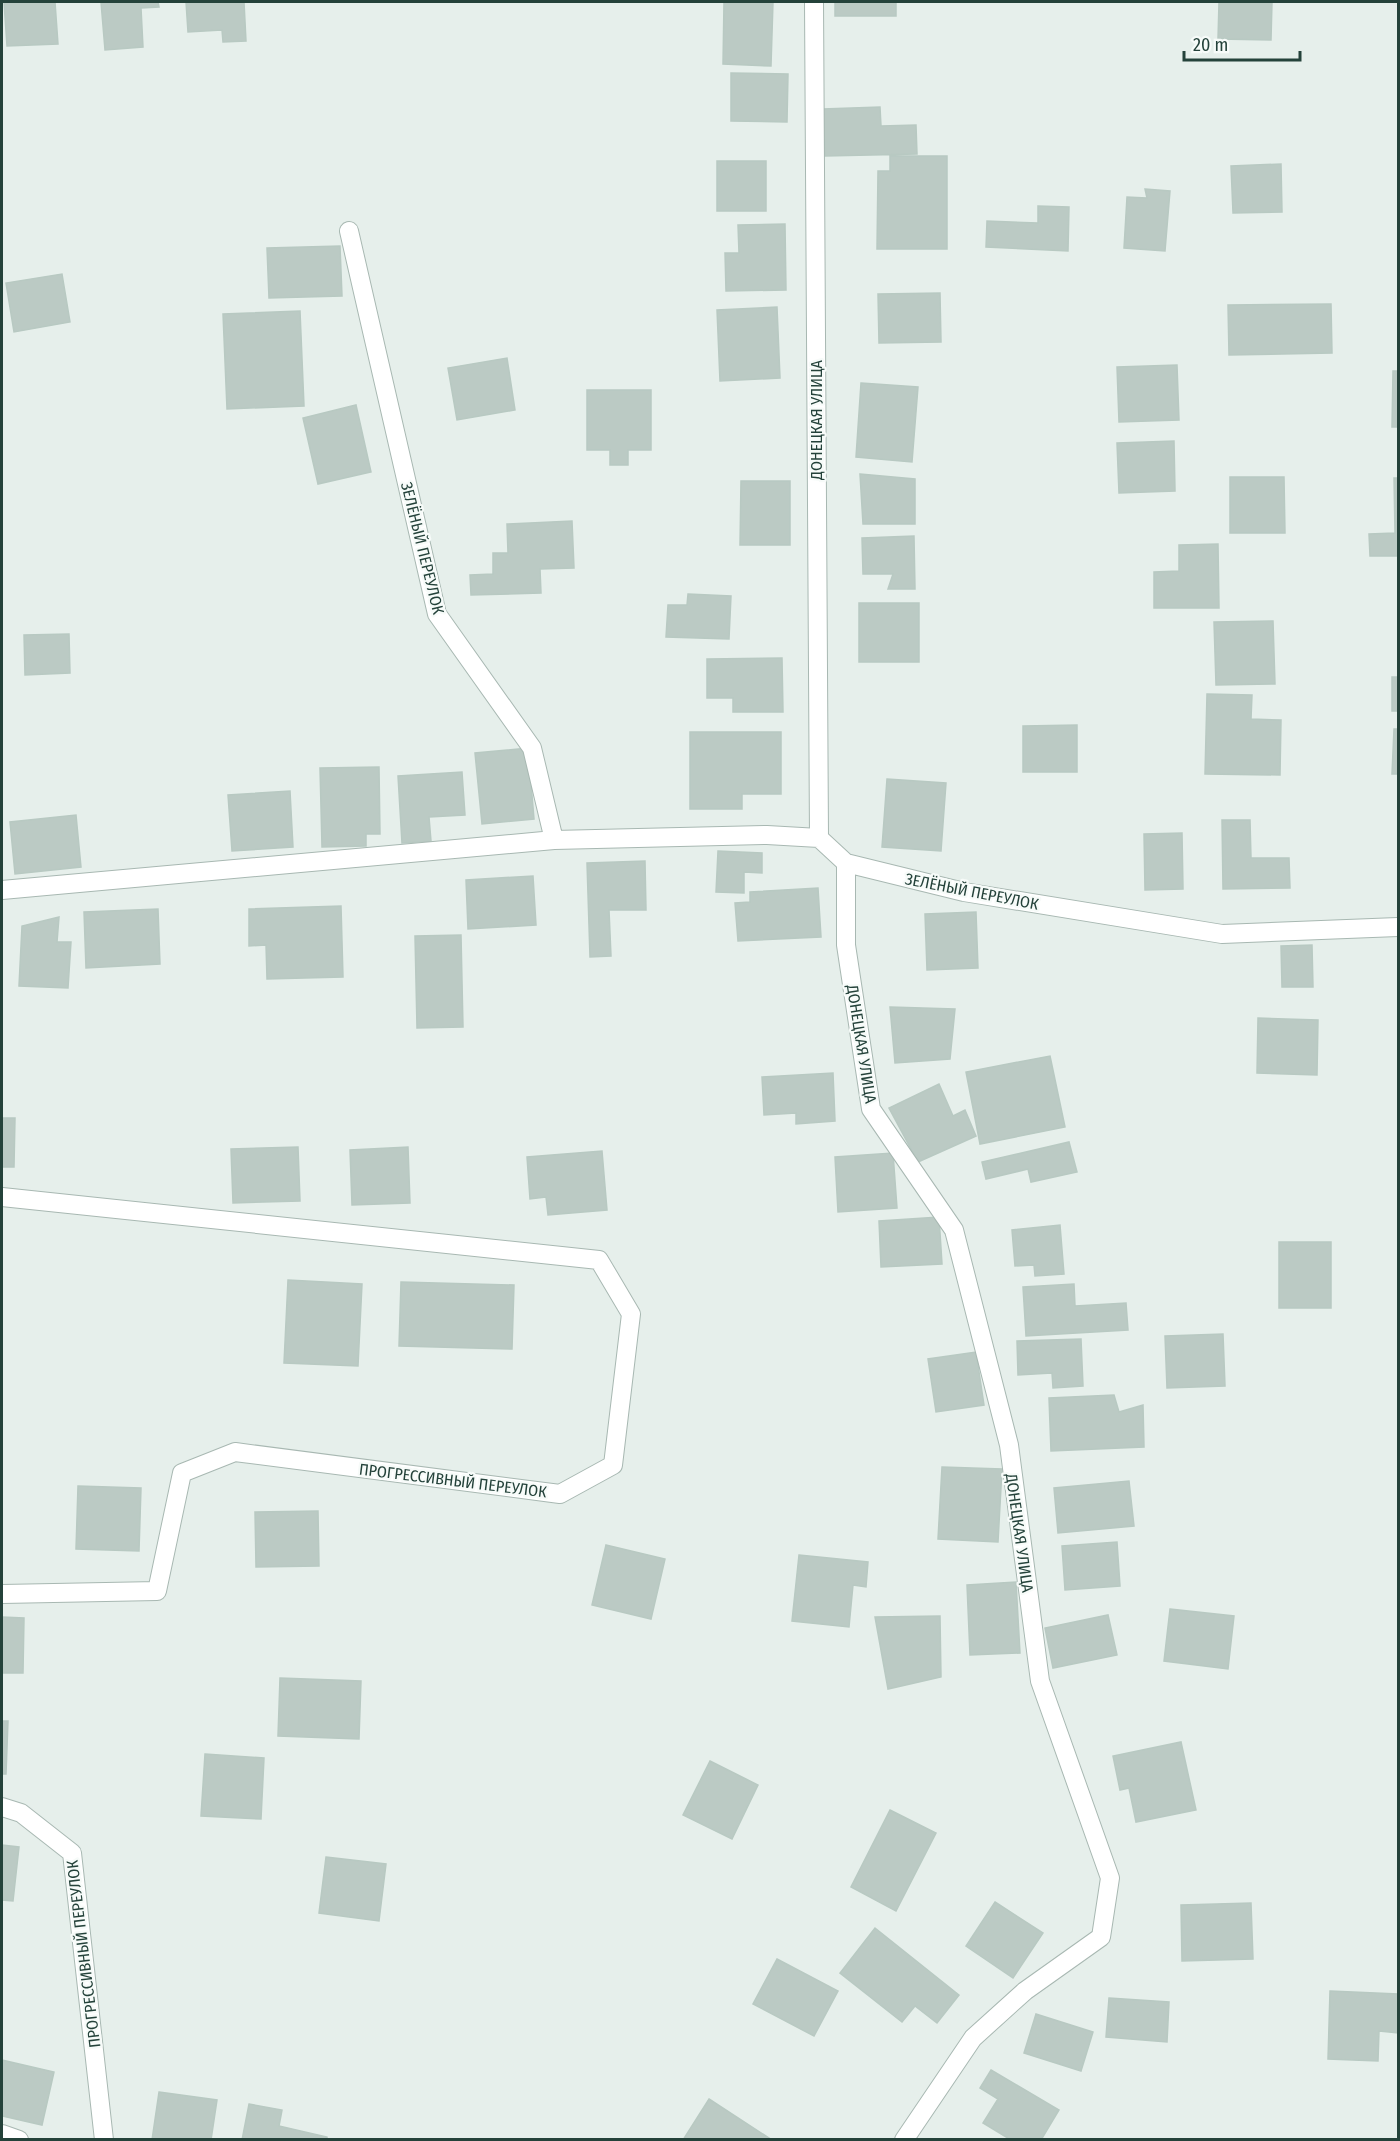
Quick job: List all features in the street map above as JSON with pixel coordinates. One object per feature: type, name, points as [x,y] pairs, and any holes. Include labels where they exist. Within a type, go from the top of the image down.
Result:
[{"type":"street","name":"ДОНЕЦКАЯ УЛИЦА","points":[[814,2],[819,838]]},
{"type":"street","name":"ЗЕЛЁНЫЙ ПЕРЕУЛОК","points":[[349,231],[437,614],[532,748],[554,840]]},
{"type":"street","points":[[2,890],[554,840],[767,835],[819,838]]},
{"type":"street","name":"ЗЕЛЁНЫЙ ПЕРЕУЛОК","points":[[819,838],[846,863],[964,892],[1222,934],[1398,927]]},
{"type":"street","name":"ДОНЕЦКАЯ УЛИЦА","points":[[846,863],[846,945],[871,1109],[954,1230],[1009,1445],[1040,1681],[1110,1878],[1101,1937],[1025,1991],[973,2038],[904,2139]]},
{"type":"street","name":"ПРОГРЕССИВНЫЙ ПЕРЕУЛОК","points":[[2,1197],[599,1260],[630,1314],[613,1465],[561,1494],[235,1452],[182,1473],[157,1591],[2,1594]]},
{"type":"street","name":"ПРОГРЕССИВНЫЙ ПЕРЕУЛОК","points":[[2,1807],[21,1813],[72,1853],[104,2139]]},
{"type":"street","points":[[2,2134],[19,2139]]},
{"type":"building","points":[[4,2],[55,2],[58,44],[7,46]]},
{"type":"building","points":[[101,2],[158,2],[159,7],[141,8],[143,47],[105,50]]},
{"type":"building","points":[[186,2],[244,2],[246,41],[223,42],[222,30],[188,32]]},
{"type":"building","points":[[724,2],[773,2],[771,66],[723,64]]},
{"type":"building","points":[[835,2],[896,2],[896,16],[835,16]]},
{"type":"building","points":[[1219,2],[1272,2],[1271,40],[1218,39]]},
{"type":"building","points":[[731,73],[788,74],[787,122],[731,121]]},
{"type":"building","points":[[880,107],[881,126],[916,125],[917,154],[825,156],[823,109]]},
{"type":"building","points":[[890,156],[947,156],[947,249],[877,249],[878,171],[890,171]]},
{"type":"building","points":[[717,161],[766,161],[766,211],[717,211]]},
{"type":"building","points":[[1281,164],[1282,212],[1233,213],[1231,166]]},
{"type":"building","points":[[1145,189],[1170,191],[1165,251],[1124,248],[1127,197],[1147,198]]},
{"type":"building","points":[[1038,206],[1069,207],[1068,251],[986,247],[987,221],[1038,223]]},
{"type":"building","points":[[785,224],[786,290],[726,291],[725,253],[739,253],[738,225]]},
{"type":"building","points":[[340,246],[342,296],[269,298],[267,248]]},
{"type":"building","points":[[62,274],[70,322],[14,332],[6,283]]},
{"type":"building","points":[[940,293],[941,342],[879,343],[878,294]]},
{"type":"building","points":[[1331,304],[1332,353],[1229,355],[1228,305]]},
{"type":"building","points":[[777,307],[780,378],[720,381],[717,310]]},
{"type":"building","points":[[300,311],[304,406],[227,409],[223,314]]},
{"type":"building","points":[[507,358],[515,410],[457,420],[448,368]]},
{"type":"building","points":[[1177,365],[1179,420],[1119,422],[1117,367]]},
{"type":"building","points":[[1393,371],[1398,371],[1398,427],[1392,427]]},
{"type":"building","points":[[861,383],[918,387],[912,462],[856,457]]},
{"type":"building","points":[[587,390],[651,390],[651,450],[628,450],[628,465],[610,465],[610,450],[587,450]]},
{"type":"building","points":[[356,405],[371,472],[318,484],[303,418]]},
{"type":"building","points":[[1174,441],[1175,491],[1119,493],[1117,443]]},
{"type":"building","points":[[860,474],[915,479],[915,524],[863,524]]},
{"type":"building","points":[[1230,477],[1284,477],[1285,533],[1230,533]]},
{"type":"building","points":[[1394,478],[1398,478],[1398,556],[1370,556],[1369,534],[1395,533]]},
{"type":"building","points":[[741,481],[790,481],[790,545],[740,545]]},
{"type":"building","points":[[572,521],[574,568],[540,569],[541,593],[471,595],[470,575],[493,574],[493,553],[508,553],[507,524]]},
{"type":"building","points":[[914,536],[915,589],[888,589],[893,574],[863,574],[862,538]]},
{"type":"building","points":[[1218,544],[1219,608],[1154,608],[1154,572],[1179,571],[1179,545]]},
{"type":"building","points":[[688,594],[731,596],[729,639],[666,637],[668,605],[687,605]]},
{"type":"building","points":[[859,603],[919,603],[919,662],[859,662]]},
{"type":"building","points":[[1273,621],[1275,684],[1216,685],[1214,622]]},
{"type":"building","points":[[69,634],[70,673],[25,675],[24,635]]},
{"type":"building","points":[[782,658],[783,712],[733,712],[733,698],[707,698],[707,659]]},
{"type":"building","points":[[1392,677],[1398,677],[1398,711],[1392,711]]},
{"type":"building","points":[[1207,694],[1252,695],[1251,719],[1281,720],[1280,775],[1205,774]]},
{"type":"building","points":[[1077,725],[1077,772],[1023,772],[1023,726]]},
{"type":"building","points":[[1394,729],[1398,729],[1398,774],[1392,774]]},
{"type":"building","points":[[690,732],[781,732],[781,794],[742,794],[742,809],[690,809]]},
{"type":"building","points":[[528,748],[534,819],[482,824],[475,753]]},
{"type":"building","points":[[379,767],[380,834],[366,834],[366,846],[322,847],[320,768]]},
{"type":"building","points":[[462,772],[465,815],[429,817],[431,841],[402,843],[398,776]]},
{"type":"building","points":[[887,779],[946,783],[941,851],[882,847]]},
{"type":"building","points":[[290,791],[293,847],[232,851],[228,795]]},
{"type":"building","points":[[76,815],[81,867],[15,874],[10,822]]},
{"type":"building","points":[[1222,820],[1250,820],[1251,858],[1289,858],[1290,888],[1223,889]]},
{"type":"building","points":[[1182,833],[1183,889],[1145,890],[1144,834]]},
{"type":"building","points":[[718,851],[762,853],[762,873],[744,872],[744,893],[716,892]]},
{"type":"building","points":[[645,861],[646,910],[609,910],[611,956],[590,957],[587,863]]},
{"type":"building","points":[[533,876],[536,925],[468,929],[466,880]]},
{"type":"building","points":[[818,888],[821,937],[738,941],[735,903],[750,902],[750,892]]},
{"type":"building","points":[[341,906],[343,977],[267,979],[266,945],[249,946],[249,909]]},
{"type":"building","points":[[158,909],[160,964],[86,968],[84,912]]},
{"type":"building","points":[[976,912],[978,968],[927,970],[925,914]]},
{"type":"building","points":[[59,917],[57,942],[71,942],[68,988],[19,986],[22,926]]},
{"type":"building","points":[[461,935],[463,1027],[417,1028],[415,936]]},
{"type":"building","points":[[1312,945],[1313,987],[1282,987],[1281,946]]},
{"type":"building","points":[[890,1007],[955,1009],[950,1059],[895,1063]]},
{"type":"building","points":[[1258,1018],[1318,1020],[1317,1075],[1257,1073]]},
{"type":"building","points":[[1050,1056],[1065,1127],[980,1144],[966,1072]]},
{"type":"building","points":[[833,1073],[835,1121],[796,1124],[796,1113],[764,1115],[762,1077]]},
{"type":"building","points":[[939,1084],[953,1116],[965,1110],[976,1136],[918,1162],[889,1108]]},
{"type":"building","points":[[2,1118],[15,1118],[14,1167],[2,1167]]},
{"type":"building","points":[[1069,1142],[1077,1172],[1031,1182],[1028,1169],[986,1179],[982,1162]]},
{"type":"building","points":[[298,1147],[300,1201],[233,1203],[231,1149]]},
{"type":"building","points":[[408,1147],[410,1203],[352,1205],[350,1150]]},
{"type":"building","points":[[602,1151],[607,1210],[548,1215],[546,1197],[530,1199],[527,1157]]},
{"type":"building","points":[[893,1153],[897,1208],[838,1212],[835,1157]]},
{"type":"building","points":[[939,1217],[942,1264],[881,1267],[879,1221]]},
{"type":"building","points":[[1060,1225],[1064,1274],[1035,1276],[1034,1265],[1015,1266],[1012,1230]]},
{"type":"building","points":[[1279,1242],[1331,1242],[1331,1308],[1279,1308]]},
{"type":"building","points":[[288,1280],[362,1284],[358,1366],[284,1363]]},
{"type":"building","points":[[401,1282],[514,1285],[512,1349],[399,1346]]},
{"type":"building","points":[[1074,1284],[1075,1306],[1126,1303],[1128,1330],[1026,1336],[1023,1287]]},
{"type":"building","points":[[1223,1334],[1225,1386],[1167,1388],[1165,1336]]},
{"type":"building","points":[[1081,1339],[1083,1386],[1053,1388],[1052,1373],[1018,1375],[1017,1341]]},
{"type":"building","points":[[976,1352],[984,1405],[936,1412],[928,1359]]},
{"type":"building","points":[[1114,1395],[1119,1412],[1143,1405],[1144,1447],[1051,1451],[1049,1398]]},
{"type":"building","points":[[942,1467],[1002,1469],[998,1542],[938,1539]]},
{"type":"building","points":[[1129,1481],[1134,1526],[1058,1533],[1054,1488]]},
{"type":"building","points":[[78,1486],[141,1488],[139,1551],[76,1549]]},
{"type":"building","points":[[318,1511],[319,1566],[256,1567],[255,1512]]},
{"type":"building","points":[[1117,1542],[1120,1586],[1065,1590],[1062,1546]]},
{"type":"building","points":[[606,1545],[665,1559],[651,1619],[592,1605]]},
{"type":"building","points":[[799,1555],[868,1562],[866,1587],[853,1585],[849,1627],[792,1621]]},
{"type":"building","points":[[1016,1582],[1020,1653],[970,1655],[967,1585]]},
{"type":"building","points":[[1170,1609],[1234,1616],[1228,1669],[1164,1661]]},
{"type":"building","points":[[1108,1615],[1117,1655],[1053,1668],[1045,1628]]},
{"type":"building","points":[[940,1616],[941,1677],[888,1689],[875,1617]]},
{"type":"building","points":[[2,1617],[24,1618],[23,1673],[2,1673]]},
{"type":"building","points":[[280,1678],[361,1681],[359,1739],[278,1736]]},
{"type":"building","points":[[2,1721],[8,1721],[6,1774],[2,1774]]},
{"type":"building","points":[[1181,1742],[1196,1810],[1136,1822],[1129,1788],[1120,1790],[1113,1756]]},
{"type":"building","points":[[205,1754],[264,1758],[261,1819],[201,1816]]},
{"type":"building","points":[[710,1761],[758,1785],[732,1839],[683,1815]]},
{"type":"building","points":[[890,1810],[936,1833],[896,1911],[851,1887]]},
{"type":"building","points":[[2,1845],[19,1847],[13,1901],[2,1900]]},
{"type":"building","points":[[326,1857],[386,1864],[379,1921],[319,1913]]},
{"type":"building","points":[[995,1902],[1043,1933],[1013,1978],[966,1946]]},
{"type":"building","points":[[1251,1903],[1253,1959],[1182,1961],[1181,1905]]},
{"type":"building","points":[[875,1928],[959,1995],[937,2023],[915,2006],[902,2022],[840,1973]]},
{"type":"building","points":[[777,1959],[838,1991],[814,2036],[753,2004]]},
{"type":"building","points":[[1330,1991],[1398,1994],[1398,2033],[1379,2031],[1378,2061],[1328,2059]]},
{"type":"building","points":[[1109,1998],[1169,2002],[1167,2042],[1106,2037]]},
{"type":"building","points":[[1036,2014],[1093,2032],[1081,2071],[1024,2053]]},
{"type":"building","points":[[2,2060],[54,2072],[42,2125],[2,2116]]},
{"type":"building","points":[[991,2070],[1059,2110],[1041,2140],[1011,2140],[983,2123],[998,2099],[980,2088]]},
{"type":"building","points":[[159,2092],[217,2100],[211,2140],[152,2140]]},
{"type":"building","points":[[709,2099],[772,2140],[683,2140]]},
{"type":"building","points":[[249,2104],[282,2110],[279,2126],[327,2137],[327,2140],[242,2140]]}]
